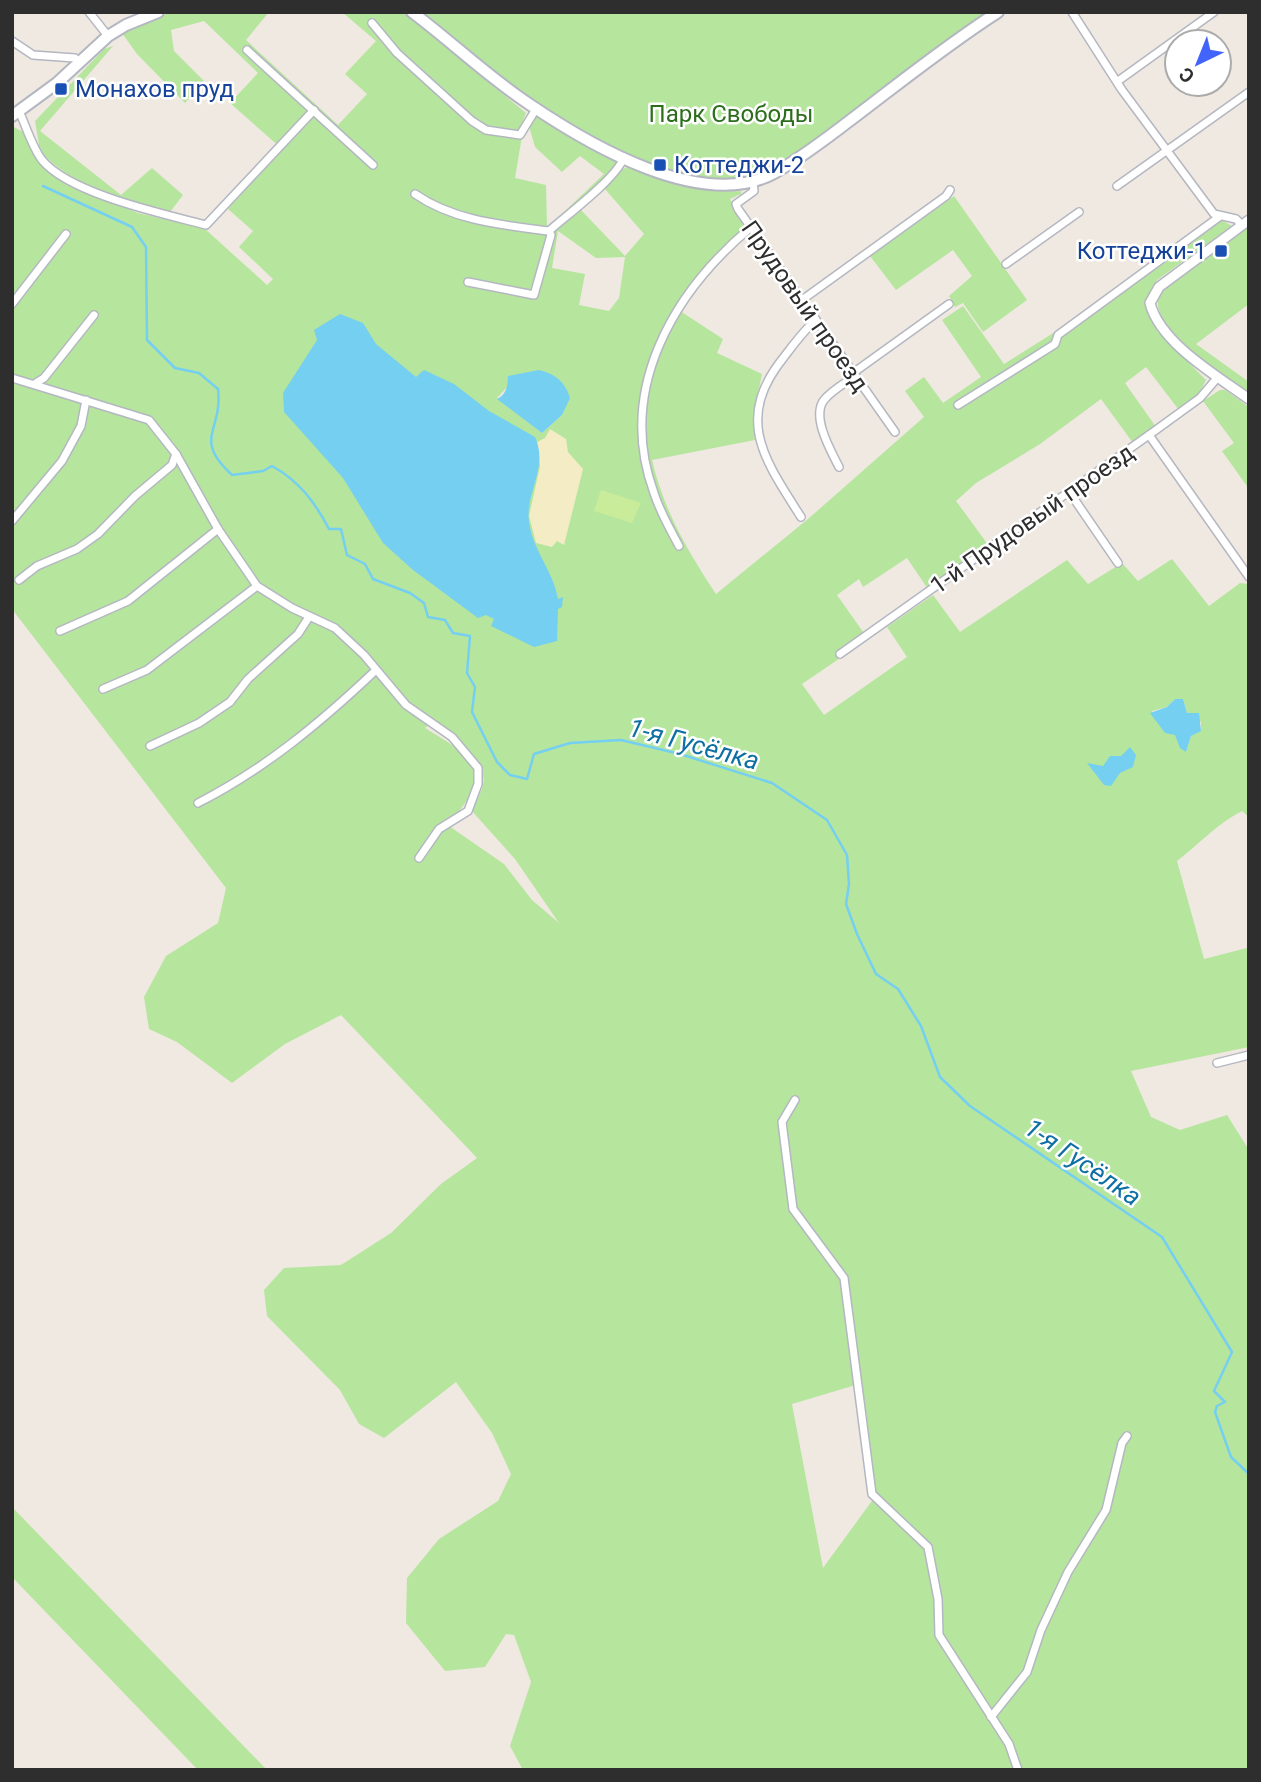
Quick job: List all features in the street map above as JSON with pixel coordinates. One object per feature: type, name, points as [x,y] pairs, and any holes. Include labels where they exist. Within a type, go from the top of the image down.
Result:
[{"type":"main road","points":[[16,113],[80,63],[108,36],[126,25],[158,12]]},
{"type":"main road","points":[[412,12],[536,108],[624,158],[683,180],[729,186],[772,174],[808,152],[962,35],[998,12]]},
{"type":"street","points":[[89,12],[108,36]]},
{"type":"street","points":[[1072,12],[1165,150],[1219,217]]},
{"type":"street","points":[[1118,81],[1214,12]]},
{"type":"street","points":[[372,23],[397,53],[486,130],[520,135],[536,108]]},
{"type":"street","points":[[12,41],[33,55],[75,58],[80,63]]},
{"type":"street","points":[[247,50],[373,165]]},
{"type":"street","points":[[1118,186],[1249,92]]},
{"type":"street","points":[[16,113],[40,157],[65,178],[139,209],[206,226],[314,110]]},
{"type":"street","points":[[549,231],[602,183],[615,175],[624,158]]},
{"type":"street","name":"Прудовый проезд","points":[[753,181],[754,191],[736,204],[750,228],[895,432]]},
{"type":"street","points":[[802,300],[946,196],[950,190]]},
{"type":"street","points":[[415,194],[457,216],[549,231]]},
{"type":"street","points":[[1006,264],[1079,212]]},
{"type":"street","points":[[958,405],[1055,344],[1058,335],[1219,217],[1245,222]]},
{"type":"street","points":[[1245,222],[1153,293],[1150,303],[1161,328],[1218,377],[1249,399]]},
{"type":"street","points":[[679,547],[653,492],[645,460],[642,407],[646,376],[673,316],[697,279],[750,228]]},
{"type":"street","points":[[468,282],[534,295],[551,235],[549,231]]},
{"type":"street","points":[[12,304],[66,234]]},
{"type":"street","points":[[839,467],[819,419],[823,401],[949,304]]},
{"type":"street","points":[[36,383],[44,378],[94,315]]},
{"type":"street","points":[[801,517],[768,466],[757,419],[762,388],[769,376],[816,320]]},
{"type":"street","name":"1-й Прудовый проезд","points":[[840,654],[1200,398],[1218,377]]},
{"type":"street","points":[[12,378],[36,383],[149,420],[176,454],[218,529],[257,586],[309,617],[335,628],[364,655],[406,705],[452,737],[478,768],[478,784],[468,811],[439,829],[419,858]]},
{"type":"street","points":[[12,521],[62,461],[81,426],[86,400]]},
{"type":"street","points":[[1149,435],[1249,577]]},
{"type":"street","points":[[19,580],[37,566],[77,549],[98,534],[135,496],[172,465],[176,454]]},
{"type":"street","points":[[1070,493],[1118,563]]},
{"type":"street","points":[[61,631],[128,600],[218,529]]},
{"type":"street","points":[[103,689],[147,670],[257,586]]},
{"type":"street","points":[[150,746],[199,723],[230,702],[248,679],[298,634],[309,617]]},
{"type":"street","points":[[198,803],[244,780],[328,716],[375,671]]},
{"type":"street","points":[[1217,1063],[1249,1055]]},
{"type":"street","points":[[795,1100],[782,1122],[793,1209],[844,1278],[872,1494],[928,1547],[939,1599],[939,1635],[1009,1744],[1018,1770]]},
{"type":"street","points":[[991,1717],[1027,1672],[1041,1630],[1068,1572],[1106,1510],[1122,1443],[1127,1436]]},
{"type":"green space","points":[[172,12],[269,12],[246,40],[338,125],[367,94],[345,74],[376,41],[342,12],[403,12],[526,113],[519,131],[522,136],[515,178],[546,185],[547,228],[604,174],[580,156],[562,172],[535,147],[529,126],[532,119],[538,116],[617,158],[619,162],[613,174],[629,166],[698,188],[741,191],[741,194],[730,199],[744,227],[743,236],[718,259],[680,311],[723,339],[717,353],[762,374],[753,419],[755,440],[652,460],[663,496],[678,530],[716,594],[808,519],[924,417],[905,391],[924,377],[943,403],[981,377],[942,320],[963,306],[1004,364],[1058,330],[1209,222],[1212,215],[1232,226],[1157,280],[1146,303],[1157,331],[1206,380],[1198,396],[1179,410],[1146,367],[1125,383],[1156,427],[1133,443],[1101,399],[1040,444],[976,483],[956,501],[989,546],[928,589],[907,558],[863,587],[859,579],[837,595],[868,639],[802,684],[824,715],[907,657],[887,627],[933,595],[960,632],[1067,560],[1088,584],[1122,563],[1138,581],[1172,559],[1209,606],[1240,583],[1249,584],[1249,817],[1242,811],[1233,816],[1177,861],[1204,959],[1247,948],[1249,1047],[1131,1071],[1151,1117],[1180,1130],[1227,1115],[1249,1150],[1249,1770],[523,1770],[510,1746],[531,1682],[514,1635],[506,1634],[485,1667],[445,1671],[406,1623],[407,1578],[439,1539],[498,1501],[511,1474],[492,1433],[456,1382],[384,1438],[359,1424],[340,1390],[267,1316],[264,1290],[284,1268],[341,1265],[391,1233],[441,1184],[477,1158],[341,1015],[285,1044],[232,1083],[177,1042],[149,1029],[144,997],[166,956],[218,923],[226,888],[12,609],[12,126],[25,133],[36,159],[46,170],[66,184],[138,213],[205,229],[267,285],[273,279],[239,247],[253,231],[228,209],[282,149],[230,103],[258,73],[204,21],[171,30],[174,51],[204,81],[185,103],[137,54],[122,33],[128,28]],"holes":[[[605,189],[644,234],[625,256],[581,210]],[[558,231],[596,258],[625,257],[619,298],[609,311],[579,305],[585,274],[552,268]],[[508,386],[562,415],[542,433],[497,398]],[[1175,699],[1183,699],[1187,713],[1201,722],[1201,730],[1191,736],[1186,752],[1175,734],[1156,721],[1152,711],[1167,707]],[[433,722],[475,758],[483,776],[483,785],[472,811],[515,859],[559,923],[532,900],[504,864],[449,826],[471,794],[475,783],[472,765],[450,743],[425,728]],[[859,1384],[874,1498],[823,1568],[792,1404]]]},
{"type":"green space","name":"Парк Свободы","points":[[421,12],[993,12],[806,149],[759,175],[728,182],[688,177],[647,164],[605,145],[524,94]]},
{"type":"green space","points":[[113,46],[40,131],[121,195],[152,168],[183,195],[170,212],[117,197],[83,183],[67,174],[40,151],[35,121],[104,49]]},
{"type":"green space","points":[[954,196],[1027,300],[983,332],[963,303],[955,307],[949,296],[972,276],[953,250],[896,290],[870,256]]},
{"type":"green space","points":[[1249,226],[1249,304],[1196,344],[1249,382],[1249,394],[1205,362],[1173,332],[1162,317],[1158,302],[1162,290]]},
{"type":"green space","points":[[1220,390],[1225,390],[1249,407],[1249,489],[1222,451],[1234,443],[1203,401]]},
{"type":"green space","points":[[601,490],[641,503],[632,523],[594,511]]},
{"type":"green space","points":[[12,1507],[267,1770],[198,1770],[12,1577]]},
{"type":"sand","points":[[550,429],[566,439],[568,452],[583,469],[564,545],[557,541],[552,547],[536,543],[529,516],[540,466],[537,442],[545,438]]},
{"type":"water","points":[[340,314],[363,323],[376,344],[416,377],[424,370],[454,384],[489,411],[535,437],[539,459],[530,500],[529,522],[558,599],[563,597],[562,607],[558,609],[557,641],[534,647],[491,626],[494,619],[486,615],[478,618],[413,570],[383,543],[343,478],[284,412],[283,393],[317,340],[314,330]]},
{"type":"water","points":[[539,370],[559,380],[570,398],[562,415],[542,433],[497,399],[506,390],[508,376]]},
{"type":"water","points":[[1175,699],[1183,699],[1187,713],[1199,713],[1201,731],[1191,736],[1186,752],[1180,748],[1175,735],[1165,733],[1150,713],[1167,707]]},
{"type":"water","points":[[1130,747],[1136,755],[1133,767],[1120,773],[1111,786],[1104,785],[1087,763],[1103,766],[1110,756],[1121,756]]},
{"type":"waterway","name":"1-я Гусёлка","points":[[43,186],[132,227],[146,247],[147,340],[175,368],[199,373],[218,389],[217,415],[211,443],[220,462],[232,475],[263,471],[272,466],[282,472],[305,493],[329,529],[341,529],[347,555],[365,564],[373,579],[410,593],[424,603],[428,617],[445,620],[453,633],[470,636],[467,673],[475,687],[472,712],[497,762],[510,775],[527,779],[534,754],[570,743],[621,740],[680,754],[772,783],[827,820],[847,855],[849,884],[846,904],[857,934],[876,974],[898,989],[921,1026],[940,1077],[970,1106],[1162,1237],[1232,1352],[1214,1391],[1225,1402],[1217,1406],[1215,1412],[1231,1457],[1249,1474]]},
{"type":"place","name":"Монахов пруд","points":[[61,89]]},
{"type":"place","name":"Коттеджи-2","points":[[660,165]]},
{"type":"place","name":"Коттеджи-1","points":[[1221,251]]}]
